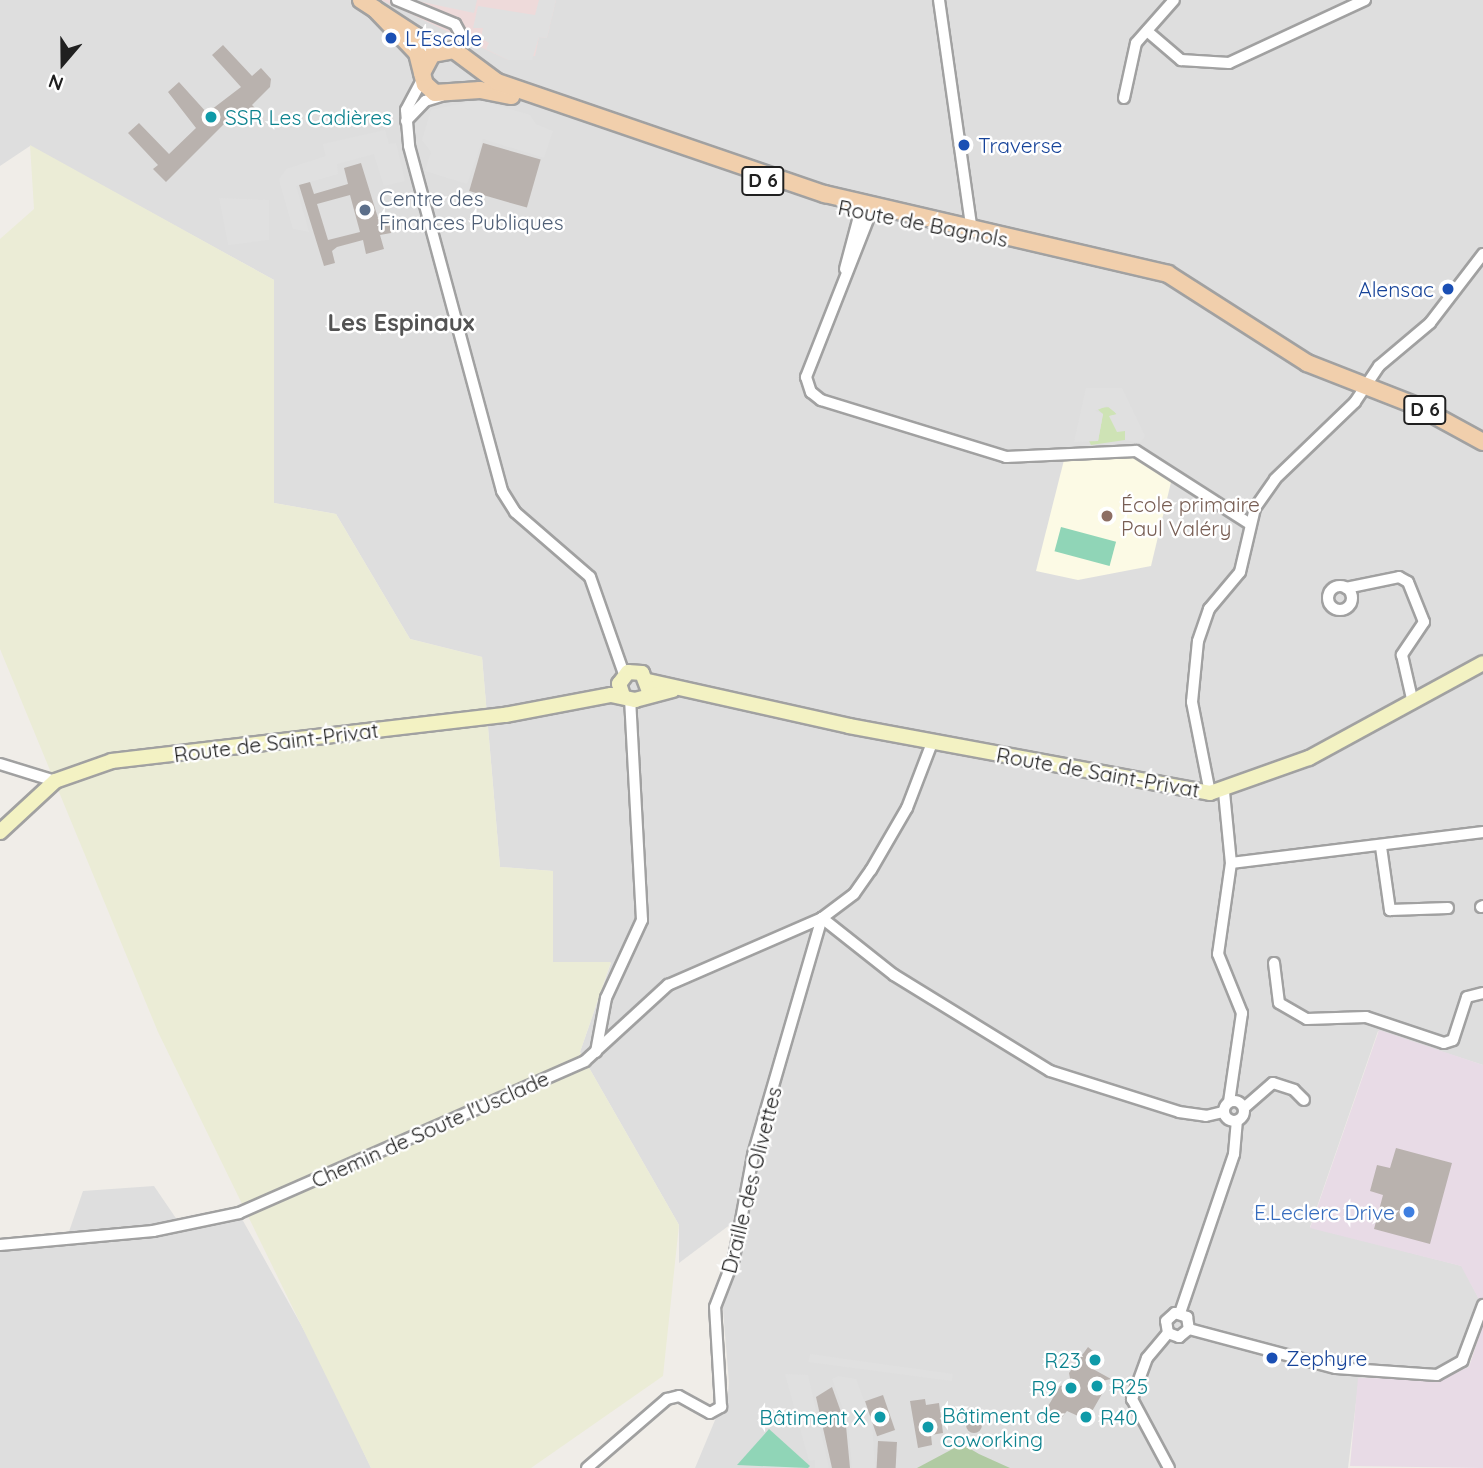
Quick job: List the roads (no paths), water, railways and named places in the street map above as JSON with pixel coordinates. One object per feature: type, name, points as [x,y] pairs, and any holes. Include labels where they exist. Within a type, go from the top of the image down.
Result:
[{"type":"main road","points":[[367,4],[440,50],[466,61],[469,79],[461,91],[441,96],[423,75],[417,53],[367,4]]},
{"type":"main road","points":[[423,75],[427,59],[440,50]]},
{"type":"main road","name":"D 6","points":[[466,61],[497,82],[561,106]]},
{"type":"main road","name":"D 6","points":[[461,91],[495,91],[561,106]]},
{"type":"main road","name":"Route de Bagnols","points":[[561,106],[802,192],[866,211],[1051,246],[1175,277],[1290,353],[1483,442]]},
{"type":"street","points":[[397,0],[455,24],[464,40],[466,61]]},
{"type":"street","points":[[939,0],[972,230]]},
{"type":"street","points":[[1125,98],[1128,66],[1136,43],[1174,0]]},
{"type":"street","points":[[1147,31],[1181,60],[1229,63],[1365,0]]},
{"type":"street","points":[[440,50],[464,40]]},
{"type":"street","points":[[423,75],[406,121],[502,491],[515,512],[590,577],[610,636],[633,687],[642,920],[606,998],[596,1052]]},
{"type":"street","points":[[406,121],[425,101],[441,96]]},
{"type":"street","points":[[866,211],[806,376],[821,400],[1006,457],[1136,451],[1250,524]]},
{"type":"street","points":[[932,743],[907,808],[871,870],[854,894],[822,918],[894,975],[1050,1071],[1179,1111],[1206,1116],[1224,1112],[1230,1102],[1242,1013],[1218,954],[1231,863],[1217,792],[1192,702],[1198,641],[1209,609],[1240,572],[1250,524],[1264,491],[1355,402],[1364,385],[1406,338],[1430,323],[1483,254]]},
{"type":"street","points":[[1346,588],[1399,577],[1408,582],[1424,622],[1402,655],[1413,703]]},
{"type":"street","name":"Route de Saint-Privat","points":[[0,832],[55,781],[112,761],[505,715],[633,687],[688,690],[932,743],[1217,792],[1309,758],[1483,663]]},
{"type":"street","points":[[0,764],[55,781]]},
{"type":"street","points":[[1231,863],[1381,847],[1483,832]]},
{"type":"street","points":[[1381,847],[1390,910],[1448,908]]},
{"type":"street","name":"Chemin de Soute l'Usclade","points":[[0,1245],[153,1231],[239,1213],[596,1052],[668,985],[822,918]]},
{"type":"street","name":"Draille des Olivettes","points":[[587,1468],[667,1399],[679,1396],[710,1413],[721,1407],[715,1307],[734,1258],[753,1155],[822,918]]},
{"type":"street","points":[[1274,963],[1279,1003],[1307,1019],[1366,1017],[1444,1044],[1453,1040],[1467,998],[1483,993]]},
{"type":"street","points":[[1169,1468],[1132,1399],[1147,1358],[1168,1333],[1166,1321],[1180,1313],[1234,1154],[1237,1121],[1244,1108],[1273,1083],[1294,1090],[1304,1100]]},
{"type":"street","points":[[1230,1102],[1244,1108]]},
{"type":"street","points":[[1224,1112],[1237,1121]]},
{"type":"street","points":[[1189,1329],[1336,1368],[1437,1375],[1462,1361],[1483,1305]]},
{"type":"street","points":[[1180,1313],[1187,1317],[1189,1329]]},
{"type":"street","points":[[1168,1333],[1180,1337],[1189,1329]]},
{"type":"place","name":"L'Escale","points":[[391,38]]},
{"type":"place","name":"SSR Les Cadières","points":[[211,117]]},
{"type":"place","name":"Traverse","points":[[964,145]]},
{"type":"place","name":"Centre des Finances Publiques","points":[[365,210]]},
{"type":"place","name":"Alensac","points":[[1448,289]]},
{"type":"place","name":"École primaire Paul Valéry","points":[[1107,516]]},
{"type":"place","name":"E.Leclerc Drive","points":[[1409,1212]]},
{"type":"place","name":"Zephyre","points":[[1272,1358]]},
{"type":"place","name":"R23","points":[[1095,1360]]},
{"type":"place","name":"R25","points":[[1097,1386]]},
{"type":"place","name":"R9","points":[[1071,1388]]},
{"type":"place","name":"Bâtiment X","points":[[880,1417]]},
{"type":"place","name":"R40","points":[[1086,1417]]},
{"type":"place","name":"Bâtiment de coworking","points":[[928,1427]]},
{"type":"district","name":"Les Espinaux","points":[[401,323]]}]
